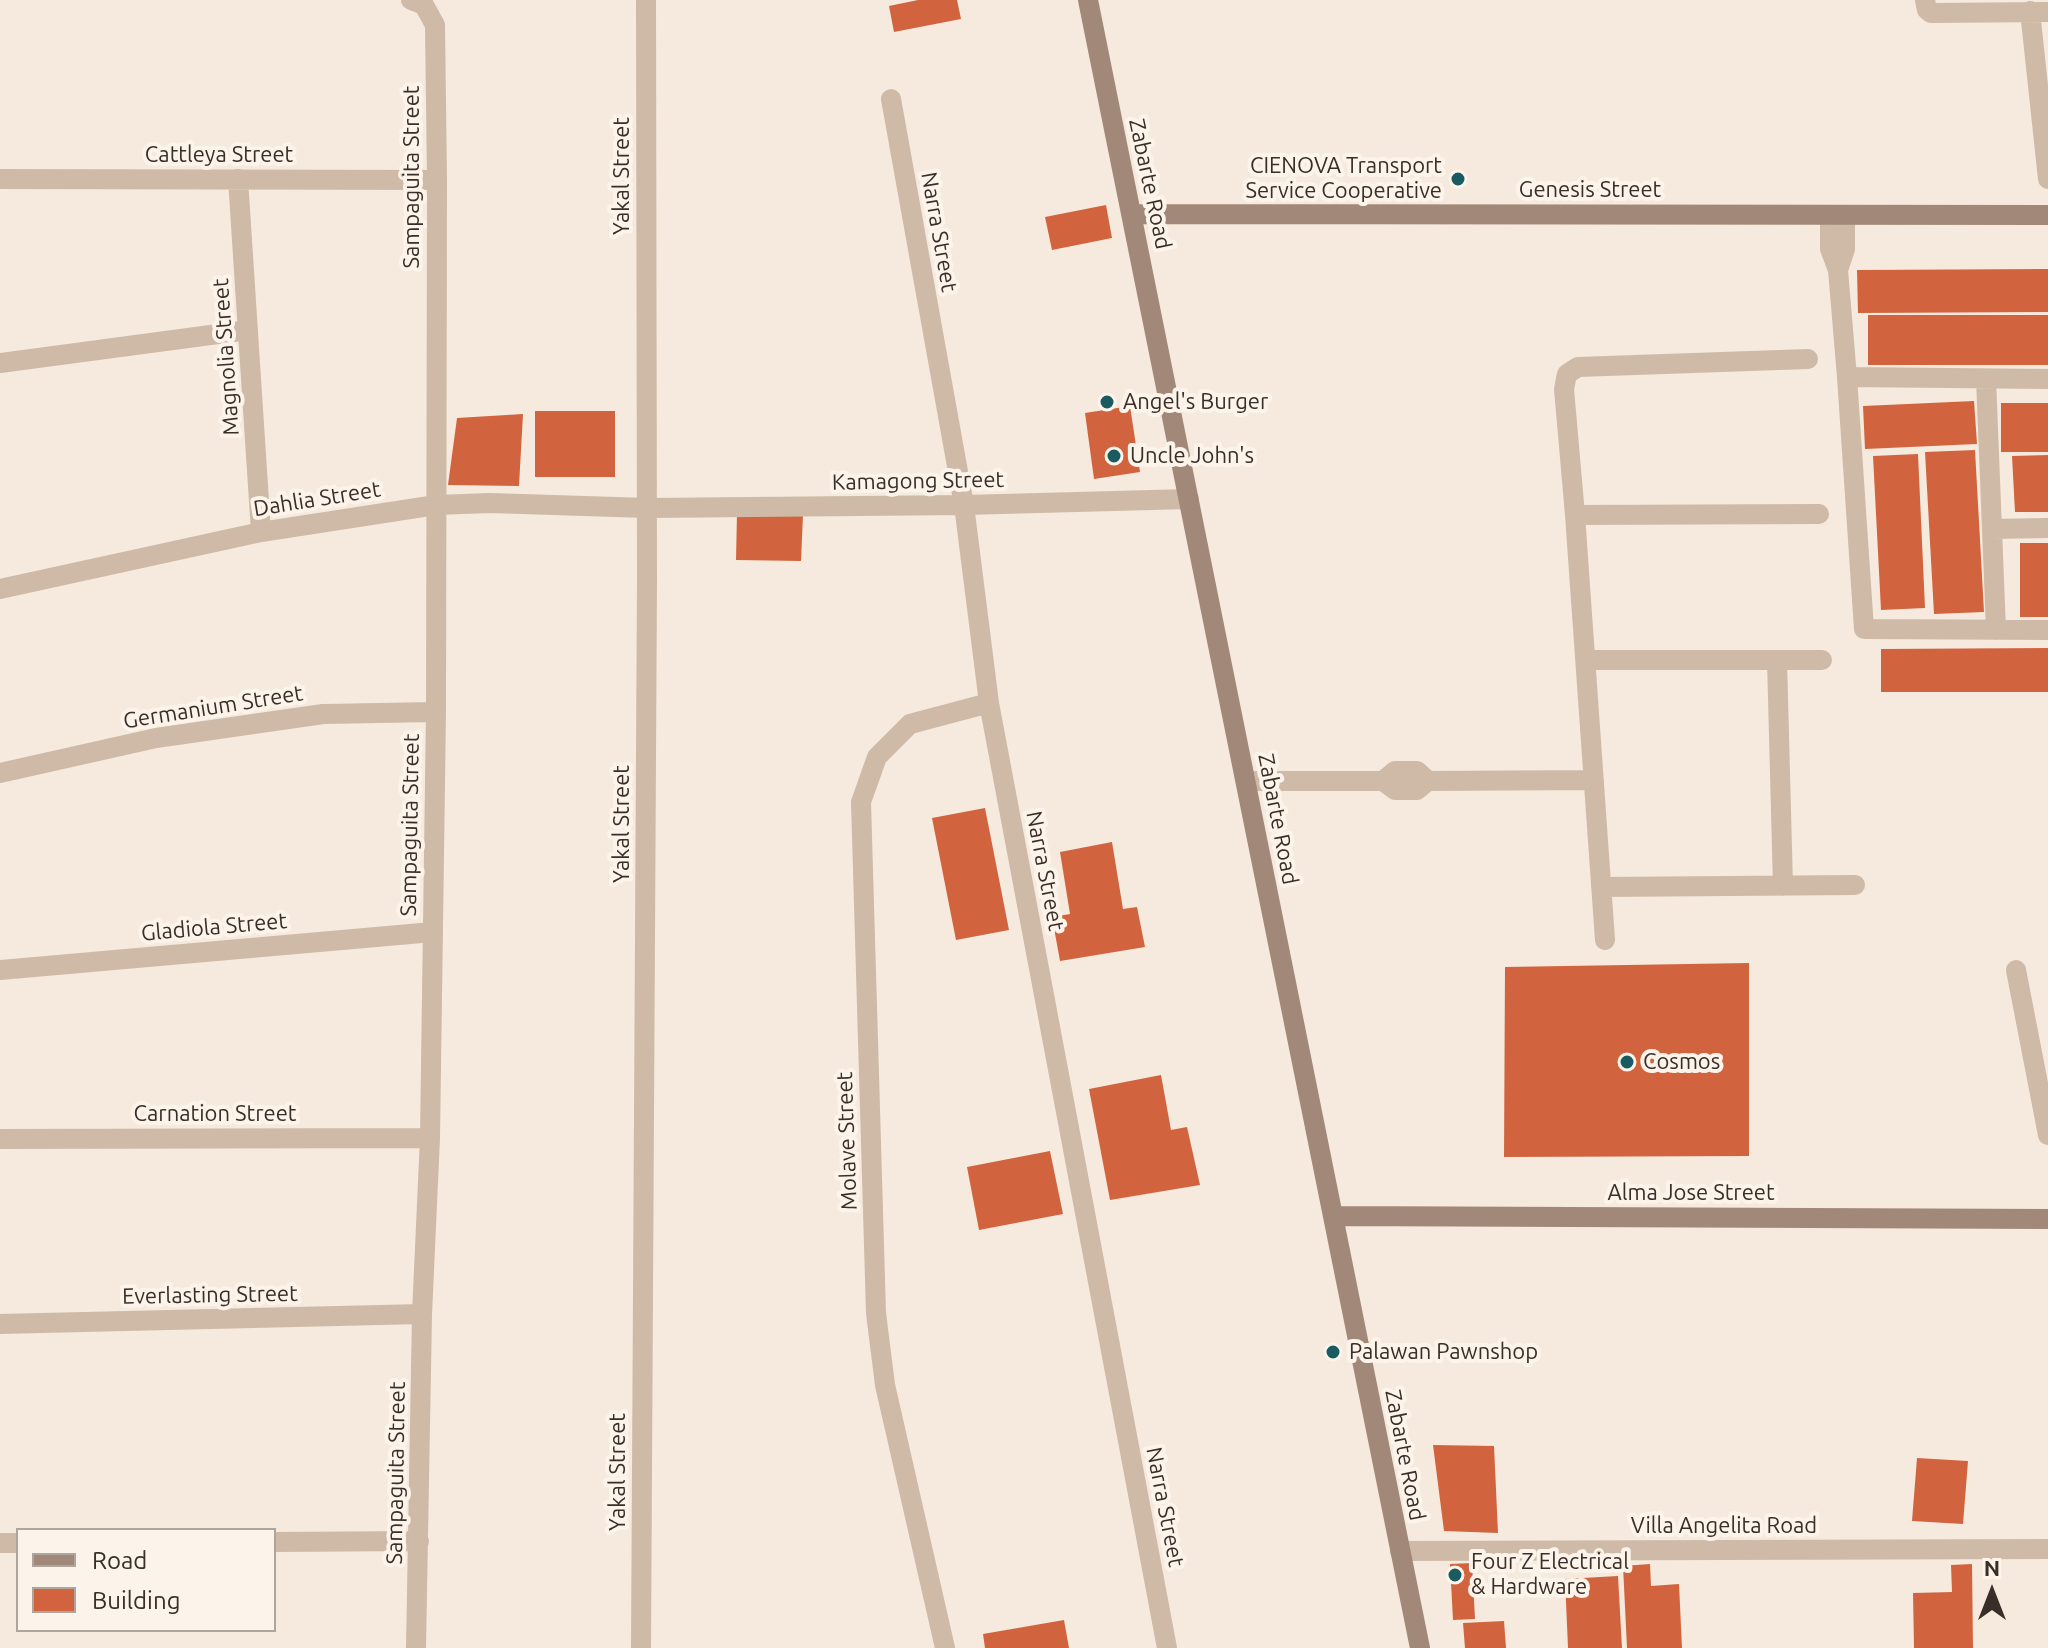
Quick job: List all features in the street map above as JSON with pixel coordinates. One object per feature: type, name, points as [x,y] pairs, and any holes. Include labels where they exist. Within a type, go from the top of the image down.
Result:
[{"type":"main road","name":"Zabarte Road","points":[[1088,0],[1420,1648]]},
{"type":"main road","name":"Genesis Street","points":[[1132,214],[2048,215]]},
{"type":"main road","name":"Alma Jose Street","points":[[1333,1216],[2048,1219]]},
{"type":"street","name":"Yakal Street","points":[[641,1648],[647,508],[646,0]]},
{"type":"street","points":[[1925,0],[1931,13],[2039,11],[2048,179]]},
{"type":"street","name":"Sampaguita Street","points":[[416,1648],[433,932],[437,180],[435,25],[417,3]]},
{"type":"street","name":"Narra Street","points":[[891,99],[964,505],[989,703],[1167,1648]]},
{"type":"street","name":"Cattleya Street","points":[[0,179],[437,180]]},
{"type":"street","name":"Magnolia Street","points":[[238,179],[261,532]]},
{"type":"street","points":[[1838,215],[1830,249],[1838,270],[1864,629],[2048,630]]},
{"type":"street","points":[[0,363],[248,330]]},
{"type":"street","points":[[1605,940],[1564,389],[1567,374],[1578,367],[1808,359]]},
{"type":"street","points":[[1847,377],[2048,379]]},
{"type":"street","points":[[1986,379],[1996,630]]},
{"type":"street","name":"Kamagong Street","points":[[647,508],[1189,499]]},
{"type":"street","name":"Dahlia Street","points":[[0,589],[261,532],[436,505],[490,503],[647,508]]},
{"type":"street","points":[[1575,515],[1819,514]]},
{"type":"street","points":[[1992,529],[2048,528]]},
{"type":"street","points":[[1585,660],[1822,660]]},
{"type":"street","points":[[1777,660],[1783,886]]},
{"type":"street","name":"Molave Street","points":[[945,1648],[885,1385],[876,1313],[861,802],[877,757],[910,724],[989,703]]},
{"type":"street","name":"Germanium Street","points":[[0,773],[156,738],[323,714],[436,712]]},
{"type":"street","points":[[1246,781],[1383,781],[1395,771],[1417,771],[1428,781],[1594,780]]},
{"type":"street","points":[[1601,887],[1855,885]]},
{"type":"street","name":"Gladiola Street","points":[[0,970],[433,932]]},
{"type":"street","points":[[2016,970],[2048,1135]]},
{"type":"street","name":"Carnation Street","points":[[0,1139],[430,1138]]},
{"type":"street","name":"Everlasting Street","points":[[0,1324],[422,1314]]},
{"type":"street","points":[[276,1542],[419,1541]]},
{"type":"street","name":"Villa Angelita Road","points":[[1400,1551],[2048,1549]]},
{"type":"building","points":[[918,0],[957,0],[961,19],[894,32],[889,6]]},
{"type":"building","points":[[1106,205],[1112,238],[1052,250],[1045,217]]},
{"type":"building","points":[[2048,269],[2048,312],[1858,313],[1857,270]]},
{"type":"building","points":[[1868,315],[2048,315],[2048,365],[1868,365]]},
{"type":"building","points":[[1974,401],[1977,444],[1865,449],[1863,406]]},
{"type":"building","points":[[2001,403],[2048,403],[2048,452],[2001,452]]},
{"type":"building","name":"Uncle John's","points":[[1130,406],[1140,472],[1094,479],[1085,413]]},
{"type":"building","points":[[535,411],[615,411],[615,477],[535,477]]},
{"type":"building","points":[[523,414],[519,486],[448,485],[457,418]]},
{"type":"building","points":[[1975,450],[1984,612],[1934,614],[1925,452]]},
{"type":"building","points":[[1918,454],[1925,608],[1881,610],[1873,456]]},
{"type":"building","points":[[2048,455],[2048,512],[2015,512],[2012,456]]},
{"type":"building","points":[[737,513],[803,515],[801,561],[736,560]]},
{"type":"building","points":[[2020,543],[2048,543],[2048,617],[2020,617]]},
{"type":"building","points":[[2048,648],[2048,692],[1881,692],[1881,649]]},
{"type":"building","points":[[985,808],[1009,930],[956,940],[932,818]]},
{"type":"building","points":[[1112,842],[1123,909],[1137,907],[1145,947],[1060,961],[1052,917],[1070,914],[1060,852]]},
{"type":"building","name":"Cosmos","points":[[1749,963],[1749,1156],[1504,1157],[1505,967]]},
{"type":"building","points":[[1161,1075],[1171,1130],[1187,1127],[1200,1185],[1110,1200],[1089,1089]]},
{"type":"building","points":[[1050,1151],[1063,1214],[979,1230],[967,1167]]},
{"type":"building","points":[[1433,1445],[1494,1446],[1498,1533],[1444,1531]]},
{"type":"building","points":[[1917,1458],[1968,1461],[1963,1524],[1912,1521]]},
{"type":"building","points":[[1472,1563],[1475,1619],[1453,1620],[1450,1564]]},
{"type":"building","points":[[1650,1564],[1651,1586],[1679,1584],[1682,1648],[1627,1648],[1623,1566]]},
{"type":"building","points":[[1972,1564],[1973,1648],[1914,1648],[1913,1593],[1952,1592],[1951,1565]]},
{"type":"building","points":[[1618,1576],[1622,1648],[1568,1648],[1565,1579]]},
{"type":"building","points":[[1064,1620],[1069,1648],[985,1648],[983,1634]]},
{"type":"building","points":[[1504,1621],[1506,1648],[1465,1648],[1463,1623]]},
{"type":"place","name":"CIENOVA Transport Service Cooperative","points":[[1458,179]]},
{"type":"place","name":"Angel's Burger","points":[[1107,402]]},
{"type":"place","name":"Uncle John's","points":[[1114,456]]},
{"type":"place","name":"Cosmos","points":[[1627,1062]]},
{"type":"place","name":"Palawan Pawnshop","points":[[1333,1352]]},
{"type":"place","name":"Four Z Electrical & Hardware","points":[[1455,1575]]}]
